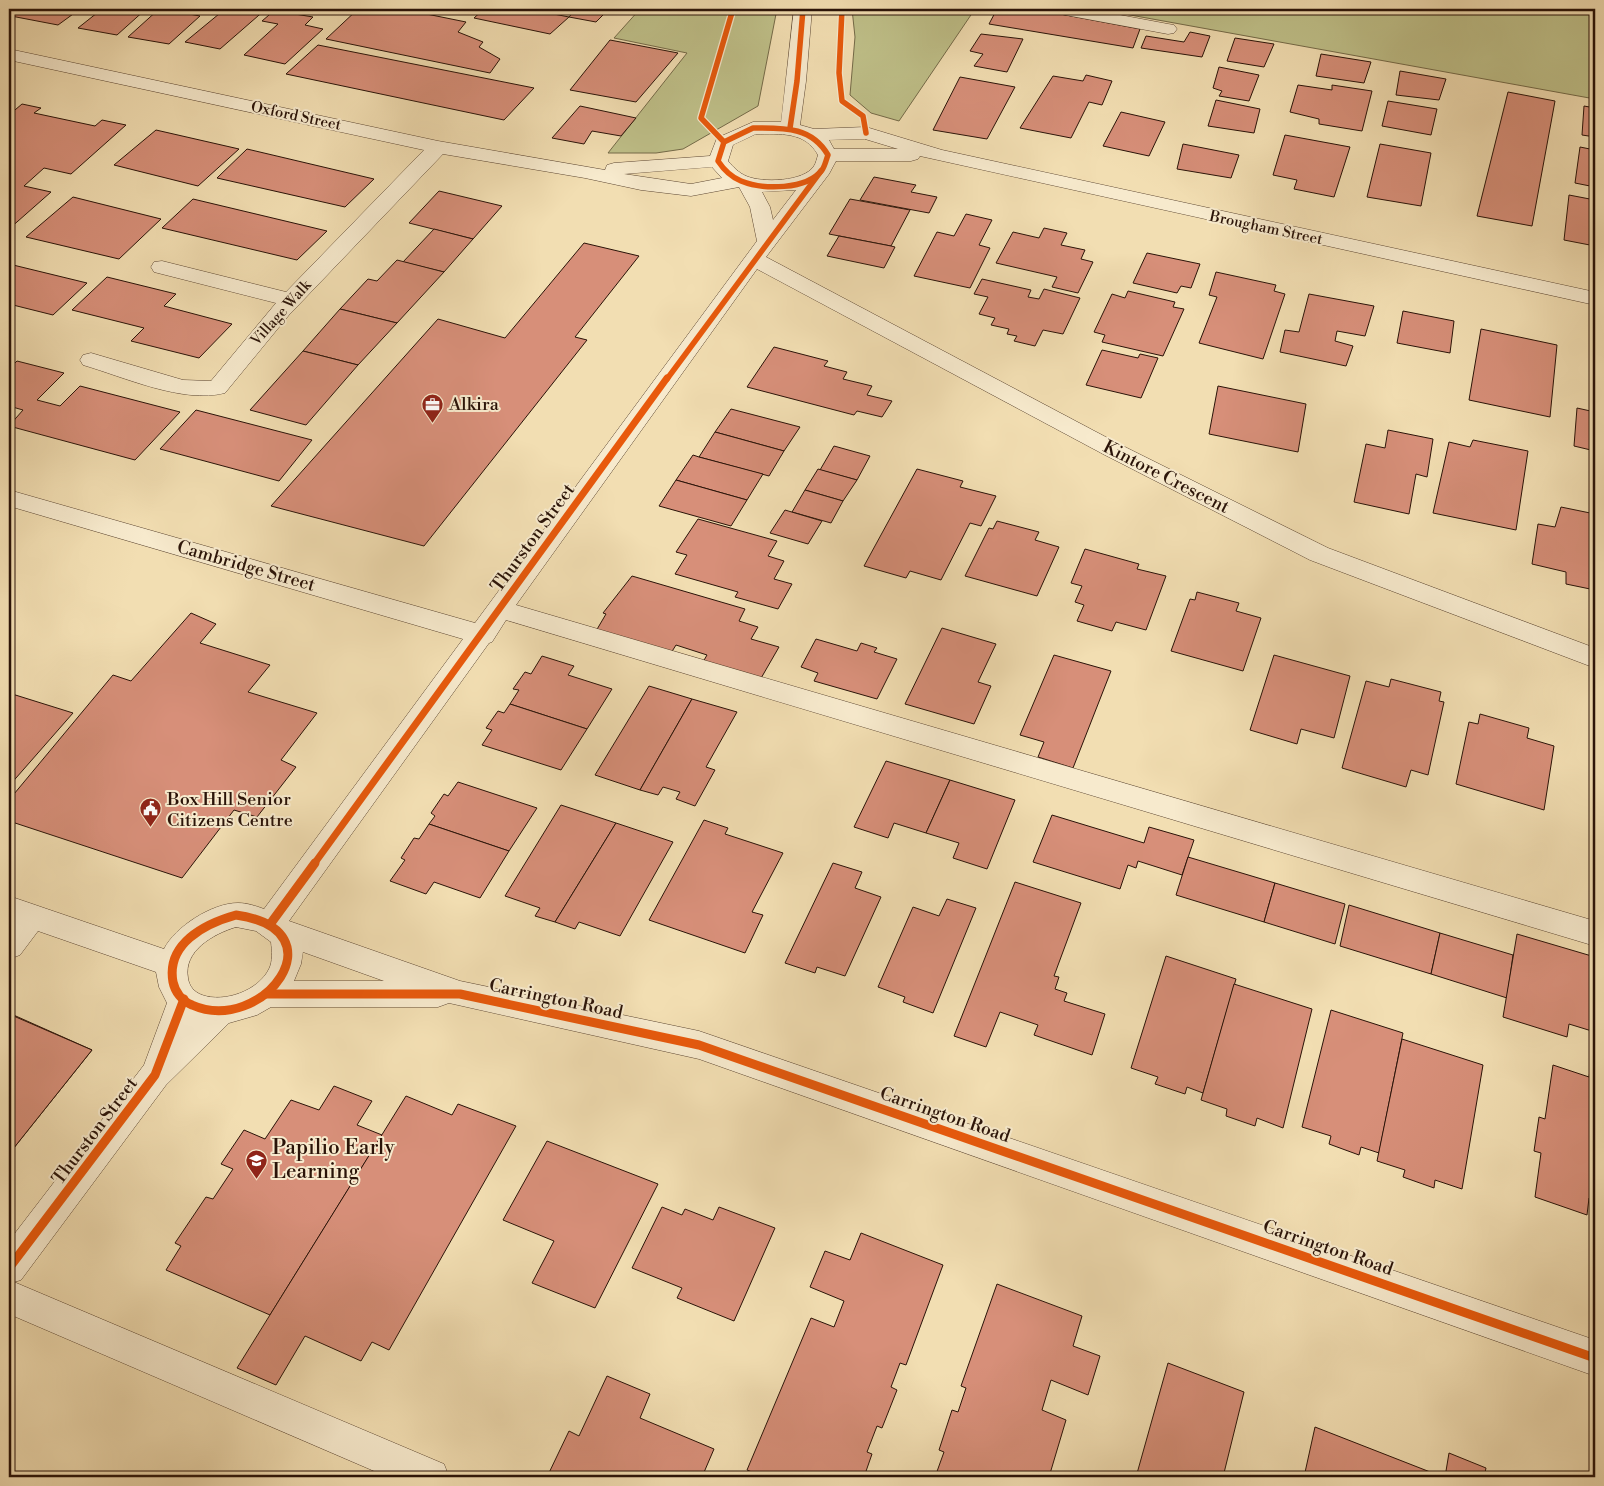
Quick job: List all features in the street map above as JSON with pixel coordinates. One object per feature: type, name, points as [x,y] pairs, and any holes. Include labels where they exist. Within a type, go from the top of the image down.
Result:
[{"type":"street","points":[[790,128],[797,81],[803,9]]},
{"type":"street","points":[[1060,9],[1168,29]]},
{"type":"street","name":"Oxford Street","points":[[9,54],[438,147],[585,172],[641,184],[691,190],[744,182],[776,187],[802,182],[825,163]]},
{"type":"street","points":[[761,250],[760,207],[744,182],[725,172],[718,161],[724,142],[753,128],[790,128],[812,135],[823,144],[825,163]]},
{"type":"street","name":"Brougham Street","points":[[812,135],[866,133],[938,155],[1595,298]]},
{"type":"street","name":"Village Walk","points":[[91,360],[182,386],[217,388],[291,300],[438,147]]},
{"type":"street","name":"Brougham Street","points":[[825,163],[938,155]]},
{"type":"street","name":"Oxford Street","points":[[585,172],[718,161]]},
{"type":"street","name":"Thurston Street","points":[[276,928],[500,609],[825,163]]},
{"type":"street","name":"Kintore Crescent","points":[[761,250],[1111,449],[1319,554],[1595,658]]},
{"type":"street","points":[[162,267],[291,300]]},
{"type":"street","name":"Cambridge Street","points":[[9,498],[483,635]]},
{"type":"street","points":[[500,609],[1595,934]]},
{"type":"street","points":[[9,946],[20,912],[172,965]]},
{"type":"street","points":[[236,915],[254,917],[276,928],[288,947],[284,972],[266,994],[248,1005],[220,1011],[201,1009],[184,999],[174,987],[172,965],[180,949],[192,934],[201,927],[236,915]]},
{"type":"street","name":"Carrington Road","points":[[276,928],[460,994],[699,1045],[1595,1358]]},
{"type":"street","name":"Carrington Road","points":[[266,994],[460,994]]},
{"type":"street","name":"Thurston Street","points":[[156,1076],[184,999]]},
{"type":"street","name":"Thurston Street","points":[[9,1268],[156,1076],[220,1011]]},
{"type":"street","points":[[9,1297],[431,1477]]},
{"type":"green space","points":[[640,9],[777,9],[758,106],[683,149],[656,153],[608,153],[687,53],[614,38]]},
{"type":"green space","points":[[852,9],[975,9],[899,121],[871,113],[850,95],[855,37]]},
{"type":"green space","points":[[1097,9],[1595,9],[1595,99]]},
{"type":"building","points":[[20,9],[80,9],[58,25],[11,16]]},
{"type":"building","points":[[102,9],[146,9],[117,35],[78,28]]},
{"type":"building","points":[[159,9],[200,16],[169,44],[128,37]]},
{"type":"building","points":[[225,9],[266,9],[220,49],[185,42]]},
{"type":"building","points":[[276,9],[301,9],[295,14],[313,17],[305,25],[323,29],[285,64],[244,55],[278,24],[262,21]]},
{"type":"building","points":[[358,9],[402,9],[466,22],[458,32],[483,42],[479,47],[500,59],[490,73],[326,39]]},
{"type":"building","points":[[484,9],[528,9],[569,17],[550,34],[474,18]]},
{"type":"building","points":[[576,9],[609,9],[596,22],[569,17]]},
{"type":"building","points":[[997,9],[1034,9],[1140,29],[1133,48],[989,24]]},
{"type":"building","points":[[1190,32],[1210,36],[1202,57],[1141,48],[1146,36],[1184,42]]},
{"type":"building","points":[[981,34],[1023,39],[1007,72],[974,66],[983,54],[970,51]]},
{"type":"building","points":[[1235,38],[1274,44],[1264,67],[1227,61]]},
{"type":"building","points":[[610,40],[678,53],[636,102],[570,90]]},
{"type":"building","points":[[318,45],[534,88],[504,120],[286,74]]},
{"type":"building","points":[[1321,54],[1371,62],[1364,83],[1316,76]]},
{"type":"building","points":[[1219,67],[1259,75],[1249,101],[1219,96],[1222,91],[1213,88]]},
{"type":"building","points":[[1400,71],[1446,79],[1439,100],[1396,95]]},
{"type":"building","points":[[1086,75],[1112,81],[1102,105],[1089,102],[1071,138],[1020,128],[1053,76],[1083,81]]},
{"type":"building","points":[[960,77],[1015,87],[987,139],[933,130]]},
{"type":"building","points":[[1298,85],[1332,90],[1332,85],[1372,91],[1362,131],[1319,124],[1319,119],[1290,112]]},
{"type":"building","points":[[1508,92],[1555,101],[1532,226],[1477,216]]},
{"type":"building","points":[[1216,100],[1260,109],[1254,133],[1208,126]]},
{"type":"building","points":[[1388,101],[1437,109],[1431,135],[1382,126]]},
{"type":"building","points":[[22,104],[41,108],[34,113],[95,126],[102,120],[126,125],[71,174],[44,168],[24,186],[51,192],[9,229],[9,115]]},
{"type":"building","points":[[580,106],[636,118],[621,136],[592,131],[584,144],[552,138]]},
{"type":"building","points":[[1584,106],[1595,108],[1595,137],[1582,135]]},
{"type":"building","points":[[1121,112],[1165,122],[1149,156],[1103,146]]},
{"type":"building","points":[[156,130],[239,149],[198,186],[114,165]]},
{"type":"building","points":[[1285,135],[1350,147],[1334,197],[1294,189],[1297,180],[1273,175]]},
{"type":"building","points":[[1183,144],[1239,155],[1231,178],[1177,169]]},
{"type":"building","points":[[1380,144],[1431,153],[1421,206],[1367,197]]},
{"type":"building","points":[[1580,147],[1595,150],[1595,187],[1575,183]]},
{"type":"building","points":[[247,149],[374,179],[345,207],[217,178]]},
{"type":"building","points":[[874,177],[916,185],[911,192],[937,197],[929,213],[860,200]]},
{"type":"building","points":[[439,191],[502,206],[473,239],[409,223]]},
{"type":"building","points":[[1569,195],[1595,200],[1595,246],[1564,240]]},
{"type":"building","points":[[73,197],[161,219],[119,259],[26,237]]},
{"type":"building","points":[[193,199],[327,231],[297,260],[162,228]]},
{"type":"building","points":[[850,199],[910,210],[891,246],[829,234]]},
{"type":"building","points":[[966,214],[992,220],[979,245],[990,248],[970,288],[914,276],[937,232],[954,236]]},
{"type":"building","points":[[1044,228],[1067,233],[1061,245],[1085,250],[1081,259],[1093,262],[1078,293],[1052,287],[1057,277],[996,263],[1013,232],[1039,238]]},
{"type":"building","points":[[434,229],[473,239],[444,272],[403,262]]},
{"type":"building","points":[[839,236],[895,247],[884,268],[827,256]]},
{"type":"building","name":"Alkira","points":[[584,243],[639,256],[575,337],[587,340],[424,546],[271,506],[438,319],[505,338]]},
{"type":"building","points":[[1147,253],[1200,264],[1191,288],[1181,286],[1177,293],[1133,283]]},
{"type":"building","points":[[397,260],[444,272],[397,323],[340,309],[368,279],[377,281]]},
{"type":"building","points":[[9,264],[87,283],[53,315],[9,304]]},
{"type":"building","points":[[1216,272],[1276,285],[1274,291],[1285,294],[1263,359],[1199,343],[1217,297],[1209,295]]},
{"type":"building","points":[[107,277],[176,294],[164,306],[232,324],[199,358],[131,341],[144,328],[72,310]]},
{"type":"building","points":[[982,279],[1031,290],[1028,297],[1039,299],[1044,289],[1080,298],[1063,334],[1043,330],[1035,346],[1014,341],[1017,336],[1007,334],[1009,329],[991,325],[995,318],[979,314],[988,297],[974,294]]},
{"type":"building","points":[[1128,291],[1175,302],[1173,307],[1184,309],[1163,356],[1102,342],[1105,335],[1094,332],[1112,294],[1125,298]]},
{"type":"building","points":[[1309,294],[1374,306],[1365,336],[1337,331],[1335,341],[1353,346],[1346,366],[1280,352],[1285,330],[1299,332]]},
{"type":"building","points":[[340,309],[397,323],[358,365],[303,351]]},
{"type":"building","points":[[1403,311],[1454,321],[1450,353],[1397,343]]},
{"type":"building","points":[[1481,329],[1557,345],[1550,417],[1469,400]]},
{"type":"building","points":[[774,347],[828,361],[824,366],[847,372],[843,379],[872,386],[867,395],[892,401],[882,417],[857,411],[854,415],[747,387]]},
{"type":"building","points":[[1102,350],[1138,358],[1140,354],[1158,358],[1141,398],[1086,385]]},
{"type":"building","points":[[303,351],[358,365],[306,425],[250,410]]},
{"type":"building","points":[[1591,353],[1595,354],[1595,383],[1590,382]]},
{"type":"building","points":[[17,361],[64,373],[37,400],[60,406],[80,386],[180,412],[135,460],[9,426],[23,410],[9,406],[9,369]]},
{"type":"building","points":[[1218,386],[1306,404],[1298,452],[1209,434]]},
{"type":"building","points":[[1577,408],[1595,412],[1595,451],[1574,446]]},
{"type":"building","points":[[731,409],[800,427],[784,451],[715,432]]},
{"type":"building","points":[[196,410],[312,440],[279,481],[160,449]]},
{"type":"building","points":[[1388,430],[1433,439],[1427,477],[1416,474],[1409,514],[1354,502],[1366,444],[1385,448]]},
{"type":"building","points":[[715,432],[784,451],[769,476],[699,457]]},
{"type":"building","points":[[1473,440],[1528,451],[1516,530],[1433,513],[1449,442],[1470,447]]},
{"type":"building","points":[[834,446],[870,456],[857,480],[820,470]]},
{"type":"building","points":[[693,455],[763,474],[747,500],[676,480]]},
{"type":"building","points":[[818,469],[857,480],[843,501],[805,490]]},
{"type":"building","points":[[917,469],[963,481],[960,487],[996,496],[981,526],[970,523],[941,580],[910,571],[906,578],[864,566]]},
{"type":"building","points":[[676,480],[747,500],[731,526],[659,506]]},
{"type":"building","points":[[805,490],[843,501],[831,523],[792,512]]},
{"type":"building","points":[[1561,507],[1595,514],[1595,590],[1566,584],[1566,572],[1532,564],[1538,524],[1555,527]]},
{"type":"building","points":[[785,510],[822,521],[808,544],[770,533]]},
{"type":"building","points":[[698,519],[777,541],[768,556],[784,561],[774,579],[792,584],[778,609],[735,597],[738,592],[675,574],[687,555],[676,552]]},
{"type":"building","points":[[997,521],[1039,532],[1035,540],[1059,547],[1037,596],[965,576],[989,528],[993,529]]},
{"type":"building","points":[[1085,549],[1139,564],[1137,569],[1166,576],[1146,630],[1116,622],[1112,631],[1077,621],[1084,605],[1075,602],[1082,586],[1071,583]]},
{"type":"building","points":[[632,576],[745,609],[739,621],[758,627],[751,639],[779,647],[760,680],[703,662],[707,655],[676,645],[671,653],[596,631],[606,614],[603,613]]},
{"type":"building","points":[[1197,592],[1239,603],[1236,611],[1261,618],[1243,671],[1171,651],[1190,599],[1195,600]]},
{"type":"building","points":[[191,613],[216,624],[200,643],[270,665],[248,692],[317,713],[281,760],[296,767],[257,817],[234,810],[182,878],[9,821],[9,800],[113,675],[131,681]]},
{"type":"building","points":[[942,628],[996,644],[978,682],[991,686],[974,724],[905,704]]},
{"type":"building","points":[[816,639],[857,651],[861,643],[877,648],[874,652],[897,659],[877,699],[814,681],[818,673],[801,667]]},
{"type":"building","points":[[1054,655],[1111,671],[1073,768],[1038,757],[1044,742],[1020,735]]},
{"type":"building","points":[[1274,655],[1350,676],[1334,738],[1301,729],[1297,744],[1250,730]]},
{"type":"building","points":[[542,656],[574,666],[568,675],[612,689],[587,729],[510,704],[519,690],[513,689],[525,672],[531,674]]},
{"type":"building","points":[[1391,679],[1441,692],[1439,701],[1444,702],[1428,775],[1411,770],[1406,787],[1342,768],[1366,681],[1389,687]]},
{"type":"building","points":[[649,686],[692,699],[640,790],[595,775]]},
{"type":"building","points":[[9,693],[73,713],[9,786]]},
{"type":"building","points":[[692,699],[737,712],[706,767],[715,770],[695,806],[676,799],[680,792],[663,787],[658,795],[640,790]]},
{"type":"building","points":[[510,704],[587,729],[561,770],[482,745],[492,730],[486,728],[498,711],[504,713]]},
{"type":"building","points":[[1480,714],[1529,728],[1527,738],[1554,746],[1544,810],[1456,784],[1469,722],[1478,724]]},
{"type":"building","points":[[886,761],[950,780],[926,833],[894,823],[888,838],[854,827]]},
{"type":"building","points":[[950,780],[1015,800],[987,869],[953,858],[959,843],[926,833]]},
{"type":"building","points":[[458,782],[537,808],[509,851],[429,824],[435,816],[431,813],[444,794],[448,796]]},
{"type":"building","points":[[561,805],[616,823],[555,922],[535,916],[540,908],[505,896]]},
{"type":"building","points":[[1052,815],[1144,843],[1149,827],[1194,840],[1182,875],[1138,861],[1136,868],[1128,865],[1120,889],[1033,862]]},
{"type":"building","points":[[704,820],[728,828],[725,834],[783,853],[752,912],[763,915],[745,953],[649,920]]},
{"type":"building","points":[[616,823],[673,842],[620,936],[579,922],[575,929],[555,922]]},
{"type":"building","points":[[429,824],[509,851],[480,898],[434,882],[426,894],[390,881],[405,860],[401,858],[414,838],[419,839]]},
{"type":"building","points":[[1188,857],[1275,883],[1264,922],[1176,895]]},
{"type":"building","points":[[833,863],[862,872],[855,888],[881,897],[845,976],[817,967],[815,973],[785,963]]},
{"type":"building","points":[[1015,882],[1081,903],[1054,976],[1059,977],[1055,989],[1067,993],[1064,1001],[1105,1014],[1092,1055],[1034,1035],[1038,1025],[1000,1012],[986,1047],[954,1036]]},
{"type":"building","points":[[1275,883],[1345,904],[1335,944],[1264,922]]},
{"type":"building","points":[[947,899],[976,908],[933,1013],[903,1002],[905,997],[878,987],[913,907],[939,916]]},
{"type":"building","points":[[1349,905],[1440,933],[1431,974],[1340,946]]},
{"type":"building","points":[[1440,933],[1513,955],[1507,998],[1431,974]]},
{"type":"building","points":[[1517,934],[1595,957],[1595,1032],[1569,1024],[1567,1037],[1503,1017]]},
{"type":"building","points":[[1166,956],[1236,979],[1203,1093],[1187,1087],[1185,1094],[1155,1084],[1158,1077],[1131,1068]]},
{"type":"building","points":[[1234,984],[1312,1009],[1283,1128],[1257,1118],[1255,1126],[1226,1116],[1227,1109],[1201,1100]]},
{"type":"building","points":[[1331,1010],[1403,1033],[1379,1153],[1361,1147],[1359,1155],[1329,1144],[1331,1136],[1302,1127]]},
{"type":"building","points":[[9,1013],[92,1050],[9,1154]]},
{"type":"building","points":[[9,1014],[92,1050],[9,1154]]},
{"type":"building","points":[[1402,1039],[1483,1065],[1462,1189],[1435,1180],[1434,1188],[1403,1177],[1405,1170],[1377,1161]]},
{"type":"building","points":[[1553,1065],[1589,1077],[1590,1070],[1595,1072],[1595,1200],[1589,1198],[1587,1215],[1535,1197],[1541,1153],[1534,1151],[1539,1117],[1545,1119]]},
{"type":"building","points":[[334,1086],[372,1101],[357,1125],[382,1135],[270,1315],[166,1270],[181,1246],[175,1243],[206,1197],[213,1199],[233,1169],[221,1164],[244,1130],[265,1139],[291,1100],[319,1110]]},
{"type":"building","points":[[406,1096],[452,1115],[458,1104],[516,1126],[389,1350],[372,1342],[361,1361],[305,1336],[276,1385],[237,1368]]},
{"type":"building","points":[[547,1141],[658,1184],[595,1308],[532,1283],[554,1241],[503,1220]]},
{"type":"building","points":[[662,1207],[682,1215],[685,1209],[713,1220],[719,1207],[775,1228],[734,1321],[677,1298],[682,1288],[632,1268]]},
{"type":"building","points":[[861,1233],[943,1265],[906,1365],[900,1363],[891,1387],[897,1390],[882,1428],[877,1426],[867,1452],[872,1454],[864,1477],[764,1477],[747,1470],[811,1318],[834,1327],[844,1301],[810,1287],[825,1251],[850,1260]]},
{"type":"building","points":[[997,1284],[1082,1316],[1073,1346],[1100,1356],[1088,1395],[1051,1380],[1042,1410],[1066,1420],[1049,1477],[935,1477],[944,1452],[939,1450],[952,1410],[958,1412],[966,1388],[961,1386]]},
{"type":"building","points":[[1168,1363],[1244,1392],[1223,1477],[1136,1477]]},
{"type":"building","points":[[607,1376],[650,1394],[640,1418],[714,1449],[702,1477],[547,1477],[569,1431],[579,1436]]},
{"type":"building","points":[[1315,1427],[1443,1477],[1304,1477]]},
{"type":"building","points":[[1449,1453],[1486,1468],[1484,1477],[1445,1477]]},
{"type":"cycle path","points":[[724,142],[701,118],[733,9]]},
{"type":"cycle path","points":[[790,128],[797,81],[803,9]]},
{"type":"cycle path","points":[[842,9],[839,73],[842,101],[863,116],[866,133]]},
{"type":"cycle path","points":[[753,128],[786,128],[806,133],[815,138],[828,155],[822,170],[806,181],[783,186],[759,186],[736,179],[718,161],[724,142],[753,128]]},
{"type":"cycle path","points":[[271,923],[767,241],[821,171]]},
{"type":"cycle path","points":[[236,915],[267,922],[282,933],[288,952],[281,976],[265,994],[255,1001],[235,1009],[211,1010],[189,1004],[180,997],[174,987],[171,973],[173,960],[179,948],[199,930],[224,918],[236,915]]},
{"type":"cycle path","points":[[266,994],[460,994],[699,1045],[1595,1358]]},
{"type":"cycle path","points":[[9,1268],[155,1075],[184,999]]},
{"type":"place","name":"Alkira","points":[[433,423]]},
{"type":"place","name":"Box Hill Senior Citizens Centre","points":[[151,828]]},
{"type":"place","name":"Papilio Early Learning","points":[[256,1179]]}]
